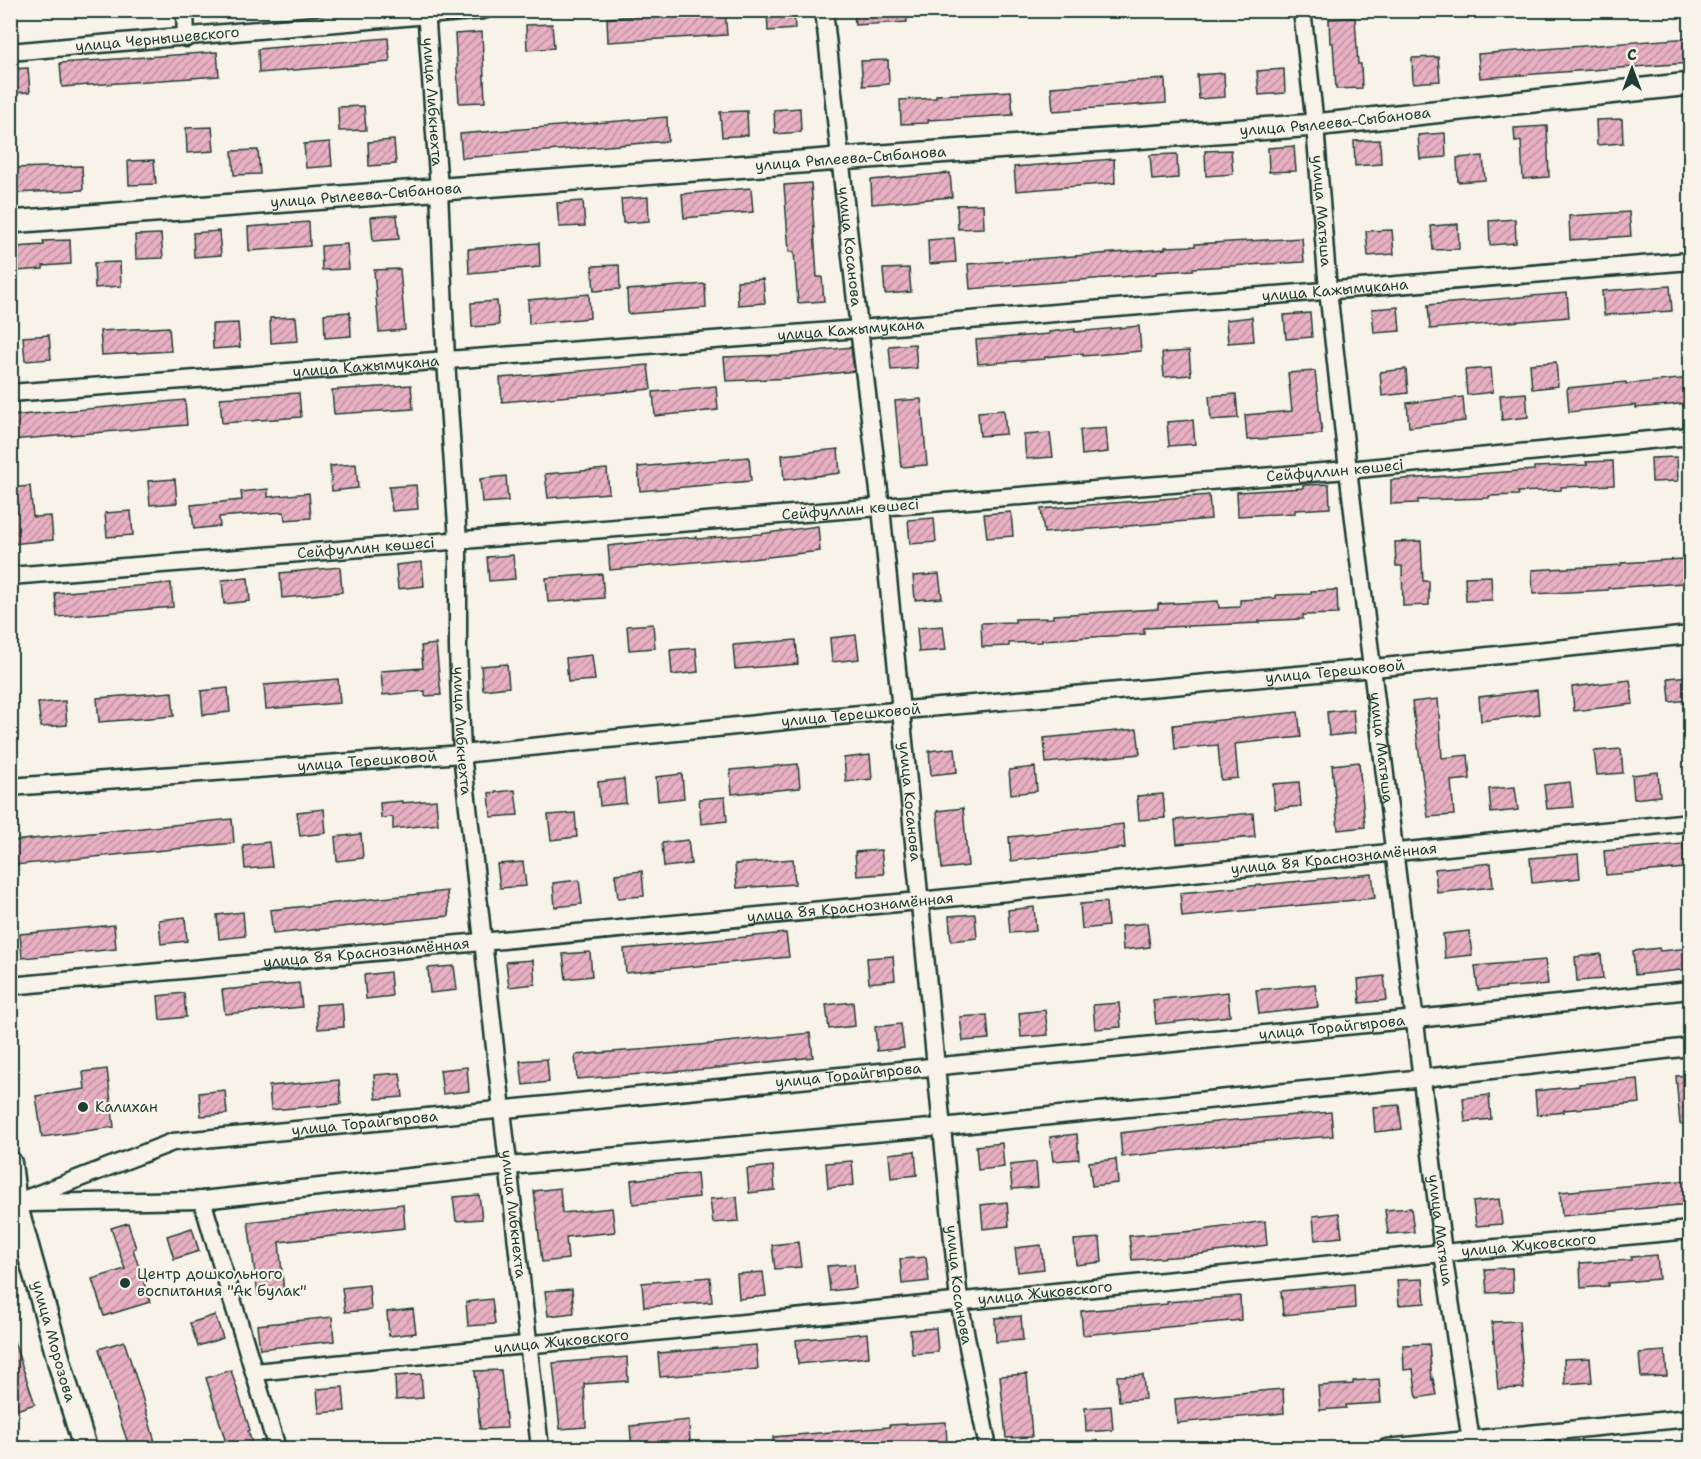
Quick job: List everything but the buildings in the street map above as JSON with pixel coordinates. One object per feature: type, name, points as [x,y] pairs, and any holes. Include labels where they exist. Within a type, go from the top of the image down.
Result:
[{"type":"main road","name":"улица Морозова","points":[[10,1163],[13,1203],[85,1449]]},
{"type":"street","points":[[185,10],[186,38]]},
{"type":"street","name":"улица Чернышевского","points":[[10,52],[186,38],[426,13],[483,10]]},
{"type":"street","name":"улица Косанова","points":[[824,10],[881,507],[959,1301],[988,1449]]},
{"type":"street","name":"улица Матяша","points":[[1302,10],[1315,125],[1328,290],[1348,470],[1424,1078],[1443,1253],[1471,1444]]},
{"type":"street","name":"улица Либкнехта","points":[[426,13],[439,189],[446,360],[458,541],[458,648],[462,754],[540,1449]]},
{"type":"street","name":"улица Рылеева-Сыбанова","points":[[10,222],[1315,125],[1690,84]]},
{"type":"street","name":"улица Кажымукана","points":[[10,393],[1690,261]]},
{"type":"street","name":"Сейфуллин көшесі","points":[[10,576],[1348,470],[1690,436]]},
{"type":"street","name":"улица Терешковой","points":[[10,787],[462,754],[782,721],[1374,668],[1690,635]]},
{"type":"street","name":"улица 8я Краснознамённая","points":[[10,986],[919,901],[1690,822]]},
{"type":"street","name":"улица Торайгырова","points":[[13,1203],[174,1142],[1690,990]]},
{"type":"street","points":[[13,1203],[202,1200],[509,1166],[942,1127],[1424,1078],[1690,1047]]},
{"type":"street","points":[[202,1200],[277,1449]]},
{"type":"street","name":"улица Жуковского","points":[[255,1372],[1690,1230]]},
{"type":"street","points":[[1386,1449],[1471,1444],[1690,1418]]},
{"type":"place","name":"Калихан","points":[[83,1107]]},
{"type":"place","name":"Центр дошкольного воспитания \"Ак булак\"","points":[[125,1283]]}]
